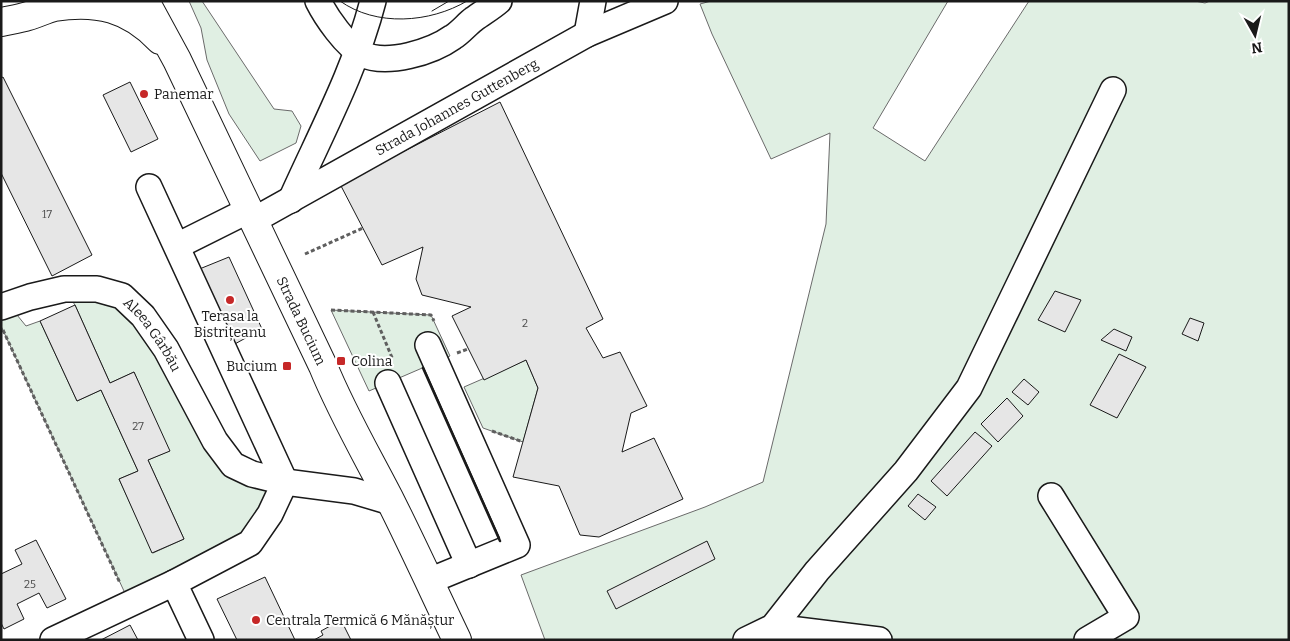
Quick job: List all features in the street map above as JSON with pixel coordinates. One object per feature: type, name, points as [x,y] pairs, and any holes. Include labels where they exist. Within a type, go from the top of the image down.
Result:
[{"type":"main road","points":[[1,12],[20,1]]},
{"type":"main road","name":"Strada Bucium","points":[[145,1],[177,60],[335,393],[391,502],[457,640]]},
{"type":"main road","points":[[158,1],[169,30],[177,60]]},
{"type":"main road","points":[[1,22],[27,17],[54,7],[101,4],[126,13],[153,33],[177,60]]},
{"type":"street","points":[[318,1],[327,17],[350,47],[376,58],[393,58],[440,45],[455,36],[477,10],[499,1]]},
{"type":"street","points":[[291,200],[357,51],[373,1]]},
{"type":"street","points":[[587,34],[593,1]]},
{"type":"street","name":"Strada Johannes Guttenberg","points":[[177,246],[291,200],[587,34],[665,1]]},
{"type":"street","points":[[746,640],[773,627],[817,571],[906,472],[970,388],[1113,90]]},
{"type":"street","points":[[53,640],[174,583],[250,543],[270,514],[286,482],[149,187]]},
{"type":"street","name":"Aleea Gârbău","points":[[3,307],[64,288],[97,288],[122,296],[143,316],[166,349],[215,441],[233,465],[252,474],[286,482],[354,490],[391,502]]},
{"type":"street","points":[[428,345],[517,545],[428,581]]},
{"type":"street","points":[[391,372],[469,565]]},
{"type":"street","points":[[1051,496],[1126,617],[1087,640]]},
{"type":"street","points":[[174,583],[201,640]]},
{"type":"street","points":[[773,627],[878,640]]},
{"type":"path","points":[[306,254],[363,228]]},
{"type":"path","points":[[3,307],[130,604]]},
{"type":"path","points":[[331,310],[431,315]]},
{"type":"path","points":[[373,312],[391,372]]},
{"type":"green space","points":[[189,1],[202,1],[274,109],[292,111],[301,126],[296,143],[260,161],[229,114],[207,60],[201,28]]},
{"type":"green space","points":[[711,1],[948,1],[873,128],[925,161],[1029,1],[1195,1],[1205,3],[1210,1],[1289,1],[1289,640],[545,640],[521,575],[705,507],[763,482],[826,224],[830,133],[771,159],[712,34],[700,4]]},
{"type":"green space","points":[[64,289],[122,296],[233,465],[285,482],[250,543],[130,604],[1,326],[1,307],[13,310],[26,326],[40,321],[77,401],[101,390],[138,471],[119,479],[153,553],[184,539],[148,460],[169,451],[134,372],[110,383],[75,305]]},
{"type":"green space","points":[[331,310],[431,315],[450,356],[369,391]]},
{"type":"green space","points":[[526,360],[538,388],[523,442],[483,428],[464,387]]},
{"type":"building","points":[[3,77],[92,255],[52,276],[1,173],[1,78]]},
{"type":"building","points":[[130,82],[158,139],[131,152],[103,95]]},
{"type":"building","points":[[500,102],[603,319],[586,328],[603,358],[620,352],[647,406],[631,413],[622,452],[654,438],[683,499],[599,537],[580,535],[559,486],[513,477],[538,388],[526,360],[484,380],[452,316],[471,307],[422,295],[416,279],[423,247],[382,265],[340,184]]},
{"type":"building","name":"Terasa la Bistrițeanu","points":[[229,257],[262,329],[233,345],[197,270]]},
{"type":"building","points":[[1055,291],[1081,300],[1065,332],[1038,320]]},
{"type":"building","points":[[75,305],[110,383],[134,372],[170,451],[148,460],[184,539],[152,553],[119,479],[138,471],[101,390],[77,401],[40,321]]},
{"type":"building","points":[[1190,318],[1204,323],[1198,341],[1182,334]]},
{"type":"building","points":[[1114,329],[1132,337],[1126,351],[1101,340]]},
{"type":"building","points":[[1119,354],[1146,367],[1117,418],[1090,405]]},
{"type":"building","points":[[1024,379],[1039,392],[1028,405],[1012,392]]},
{"type":"building","points":[[1007,398],[1023,416],[998,442],[981,424]]},
{"type":"building","points":[[975,432],[992,446],[947,496],[931,481]]},
{"type":"building","points":[[918,494],[936,507],[925,520],[908,506]]},
{"type":"building","points":[[36,540],[66,599],[47,608],[39,593],[17,604],[24,619],[4,629],[1,623],[1,574],[22,564],[15,550]]},
{"type":"building","points":[[707,541],[715,559],[616,609],[607,591]]},
{"type":"building","name":"Centrala Termică 6 Mănăștur","points":[[265,577],[295,640],[237,640],[217,599]]},
{"type":"building","points":[[341,620],[351,640],[314,640],[323,635],[321,631]]},
{"type":"building","points":[[130,625],[138,640],[101,640]]},
{"type":"tram line","points":[[340,1],[370,15],[403,19],[437,14],[467,1]]},
{"type":"tram line","points":[[432,11],[449,1]]},
{"type":"wall","points":[[423,368],[500,541]]},
{"type":"place","name":"Panemar","points":[[144,94]]},
{"type":"place","name":"Terasa la Bistrițeanu","points":[[230,300]]},
{"type":"place","name":"Colina","points":[[341,361]]},
{"type":"place","name":"Bucium","points":[[287,366]]},
{"type":"place","name":"Centrala Termică 6 Mănăștur","points":[[256,620]]}]
